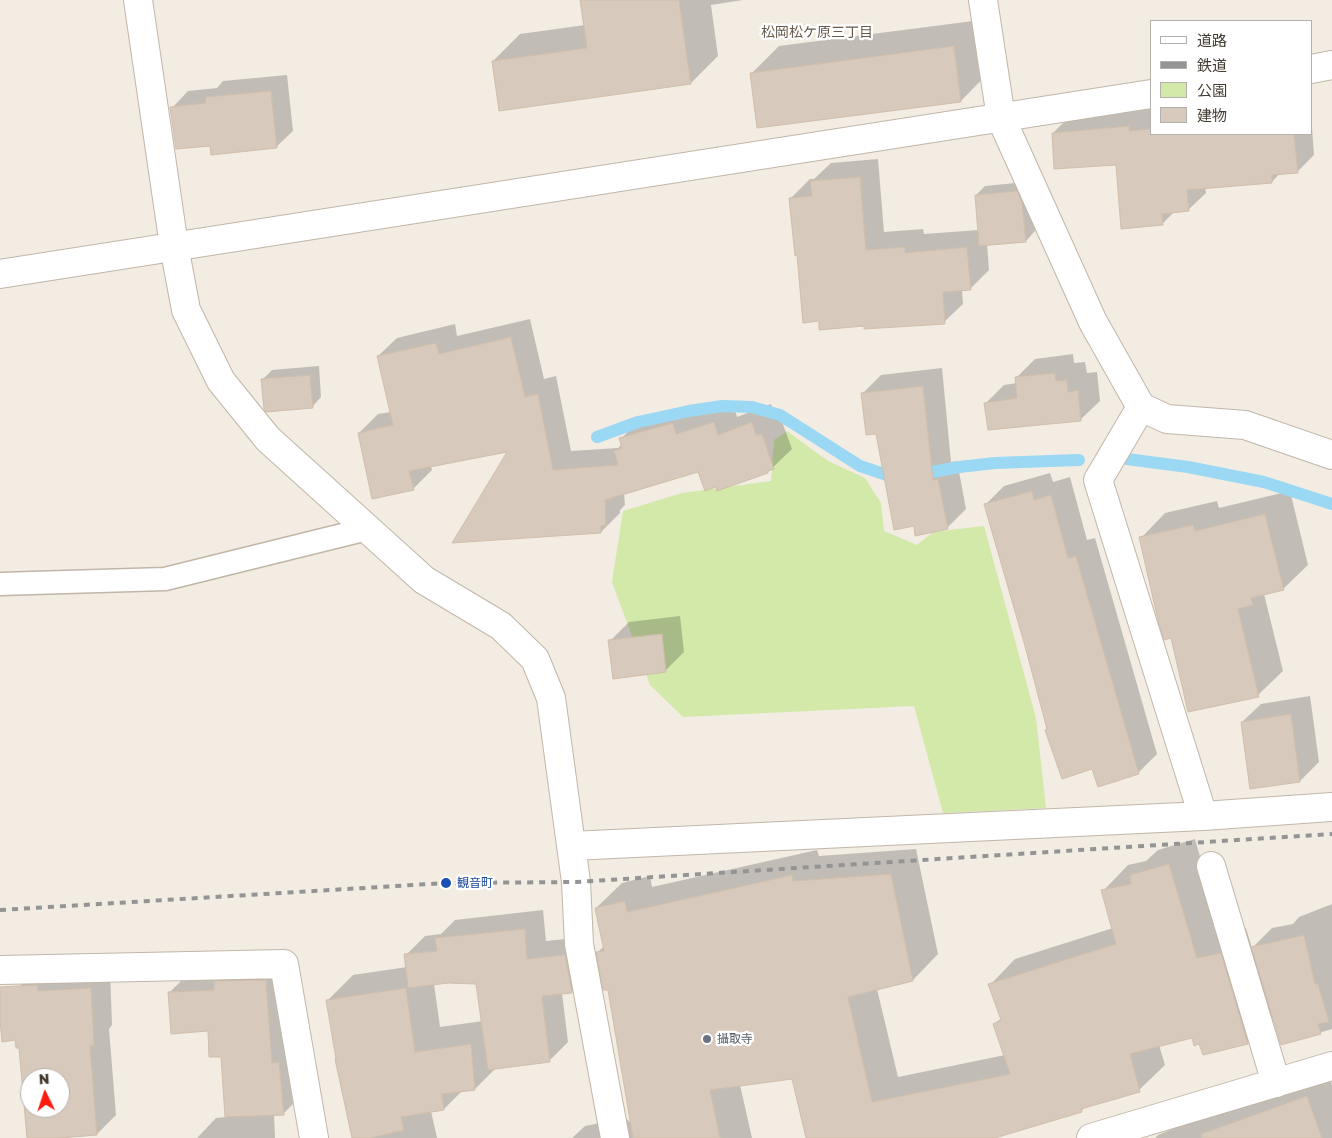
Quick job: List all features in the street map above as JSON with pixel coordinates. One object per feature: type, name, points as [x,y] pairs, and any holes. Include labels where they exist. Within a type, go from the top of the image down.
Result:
[{"type":"street","points":[[138,0],[174,246],[186,310],[222,381],[268,439],[424,580],[501,626],[535,659],[551,698],[576,882],[579,944],[615,1138]]},
{"type":"street","points":[[983,0],[1001,118],[1093,322],[1141,406],[1167,419],[1245,425],[1332,455]]},
{"type":"street","points":[[1312,68],[1332,65]]},
{"type":"street","points":[[0,274],[1150,94]]},
{"type":"street","points":[[1141,406],[1098,480],[1203,816]]},
{"type":"street","points":[[571,846],[1203,816],[1332,807]]},
{"type":"street","points":[[1211,866],[1276,1083]]},
{"type":"street","points":[[0,970],[284,964],[314,1138]]},
{"type":"street","points":[[1091,1138],[1332,1066]]},
{"type":"lane","points":[[0,584],[165,579],[367,529]]},
{"type":"green space","points":[[787,431],[828,461],[865,478],[881,503],[884,531],[917,545],[933,532],[984,526],[1036,718],[1046,808],[943,813],[914,706],[683,717],[650,685],[612,582],[623,511],[682,493],[771,481],[774,440]]},
{"type":"building","points":[[580,0],[679,0],[691,84],[499,111],[492,61],[587,48]]},
{"type":"building","points":[[954,46],[961,102],[757,128],[750,73]]},
{"type":"building","points":[[271,91],[277,148],[211,155],[210,146],[176,149],[170,107],[206,103],[205,97]]},
{"type":"building","points":[[1129,126],[1129,131],[1150,129],[1150,135],[1294,135],[1298,173],[1272,175],[1272,183],[1187,190],[1189,211],[1162,214],[1163,225],[1121,229],[1116,165],[1054,169],[1052,133]]},
{"type":"building","points":[[860,177],[866,250],[905,247],[905,253],[967,247],[971,290],[943,292],[945,324],[864,329],[864,326],[819,330],[819,321],[803,323],[797,255],[795,256],[789,198],[812,196],[810,181]]},
{"type":"building","points":[[1017,191],[1022,203],[1026,242],[979,246],[975,195]]},
{"type":"building","points":[[511,337],[525,397],[538,394],[553,470],[618,465],[614,451],[622,448],[619,438],[673,423],[676,434],[714,422],[718,435],[752,422],[756,435],[762,434],[774,469],[768,471],[768,473],[717,491],[716,487],[705,491],[698,472],[605,500],[606,525],[601,526],[601,533],[452,543],[507,452],[409,471],[414,490],[372,499],[358,433],[393,425],[377,356],[436,343],[439,354]]},
{"type":"building","points":[[1055,373],[1056,381],[1067,380],[1068,392],[1078,390],[1081,421],[988,430],[984,403],[1017,398],[1015,377]]},
{"type":"building","points":[[310,375],[313,408],[266,412],[264,409],[261,379]]},
{"type":"building","points":[[923,386],[933,480],[938,479],[948,529],[915,536],[914,526],[894,530],[876,434],[866,435],[861,393]]},
{"type":"building","points":[[1032,491],[1034,500],[1051,495],[1068,558],[1076,556],[1139,774],[1098,787],[1092,769],[1062,779],[1045,730],[1047,729],[1025,646],[984,504]]},
{"type":"building","points":[[1265,514],[1284,590],[1251,598],[1253,605],[1238,609],[1259,697],[1188,712],[1171,638],[1164,640],[1158,620],[1139,537],[1193,525],[1195,531]]},
{"type":"building","points":[[662,634],[666,672],[613,679],[608,640]]},
{"type":"building","points":[[1291,714],[1300,782],[1250,789],[1241,722]]},
{"type":"building","points":[[1169,864],[1197,958],[1221,953],[1248,1044],[1203,1055],[1199,1044],[1194,1046],[1192,1038],[1130,1054],[1140,1092],[1081,1109],[1082,1112],[995,1138],[806,1138],[792,1079],[710,1090],[720,1138],[633,1138],[608,990],[603,990],[596,952],[604,951],[595,908],[625,901],[627,912],[792,875],[793,881],[891,874],[913,981],[848,997],[872,1102],[1010,1074],[993,1024],[1001,1020],[988,984],[1116,944],[1101,890],[1131,884],[1130,875]]},
{"type":"building","points":[[525,929],[527,959],[565,955],[572,993],[542,996],[550,1062],[488,1070],[476,984],[448,983],[408,988],[404,954],[437,951],[435,938]]},
{"type":"building","points":[[1304,935],[1315,984],[1318,984],[1329,1022],[1318,1024],[1321,1034],[1281,1045],[1251,947]]},
{"type":"building","points":[[266,980],[272,1063],[279,1062],[284,1115],[225,1117],[221,1057],[209,1057],[208,1031],[171,1034],[168,992],[214,990],[214,981]]},
{"type":"building","points":[[37,985],[38,991],[91,988],[94,1045],[90,1046],[97,1135],[27,1138],[25,1118],[70,1118],[70,1068],[21,1068],[19,1048],[16,1048],[15,1040],[2,1042],[0,987]]},
{"type":"building","points":[[406,988],[415,1052],[471,1044],[475,1090],[442,1094],[444,1110],[401,1117],[404,1130],[371,1138],[352,1138],[335,1059],[326,1000]]},
{"type":"building","points":[[1307,1096],[1322,1138],[1202,1138],[1201,1134]]},
{"type":"waterway","points":[[597,437],[638,422],[689,411],[722,406],[752,407],[780,415],[860,466],[890,476],[916,475],[995,463],[1079,460]]},
{"type":"waterway","points":[[1127,459],[1188,467],[1264,482],[1332,504]]},
{"type":"railway","points":[[0,910],[446,883],[576,882],[1332,834]]},
{"type":"place","name":"観音町","points":[[446,883]]},
{"type":"place","name":"攝取寺","points":[[707,1039]]},
{"type":"district","name":"松岡松ケ原三丁目","points":[[817,33]]}]
